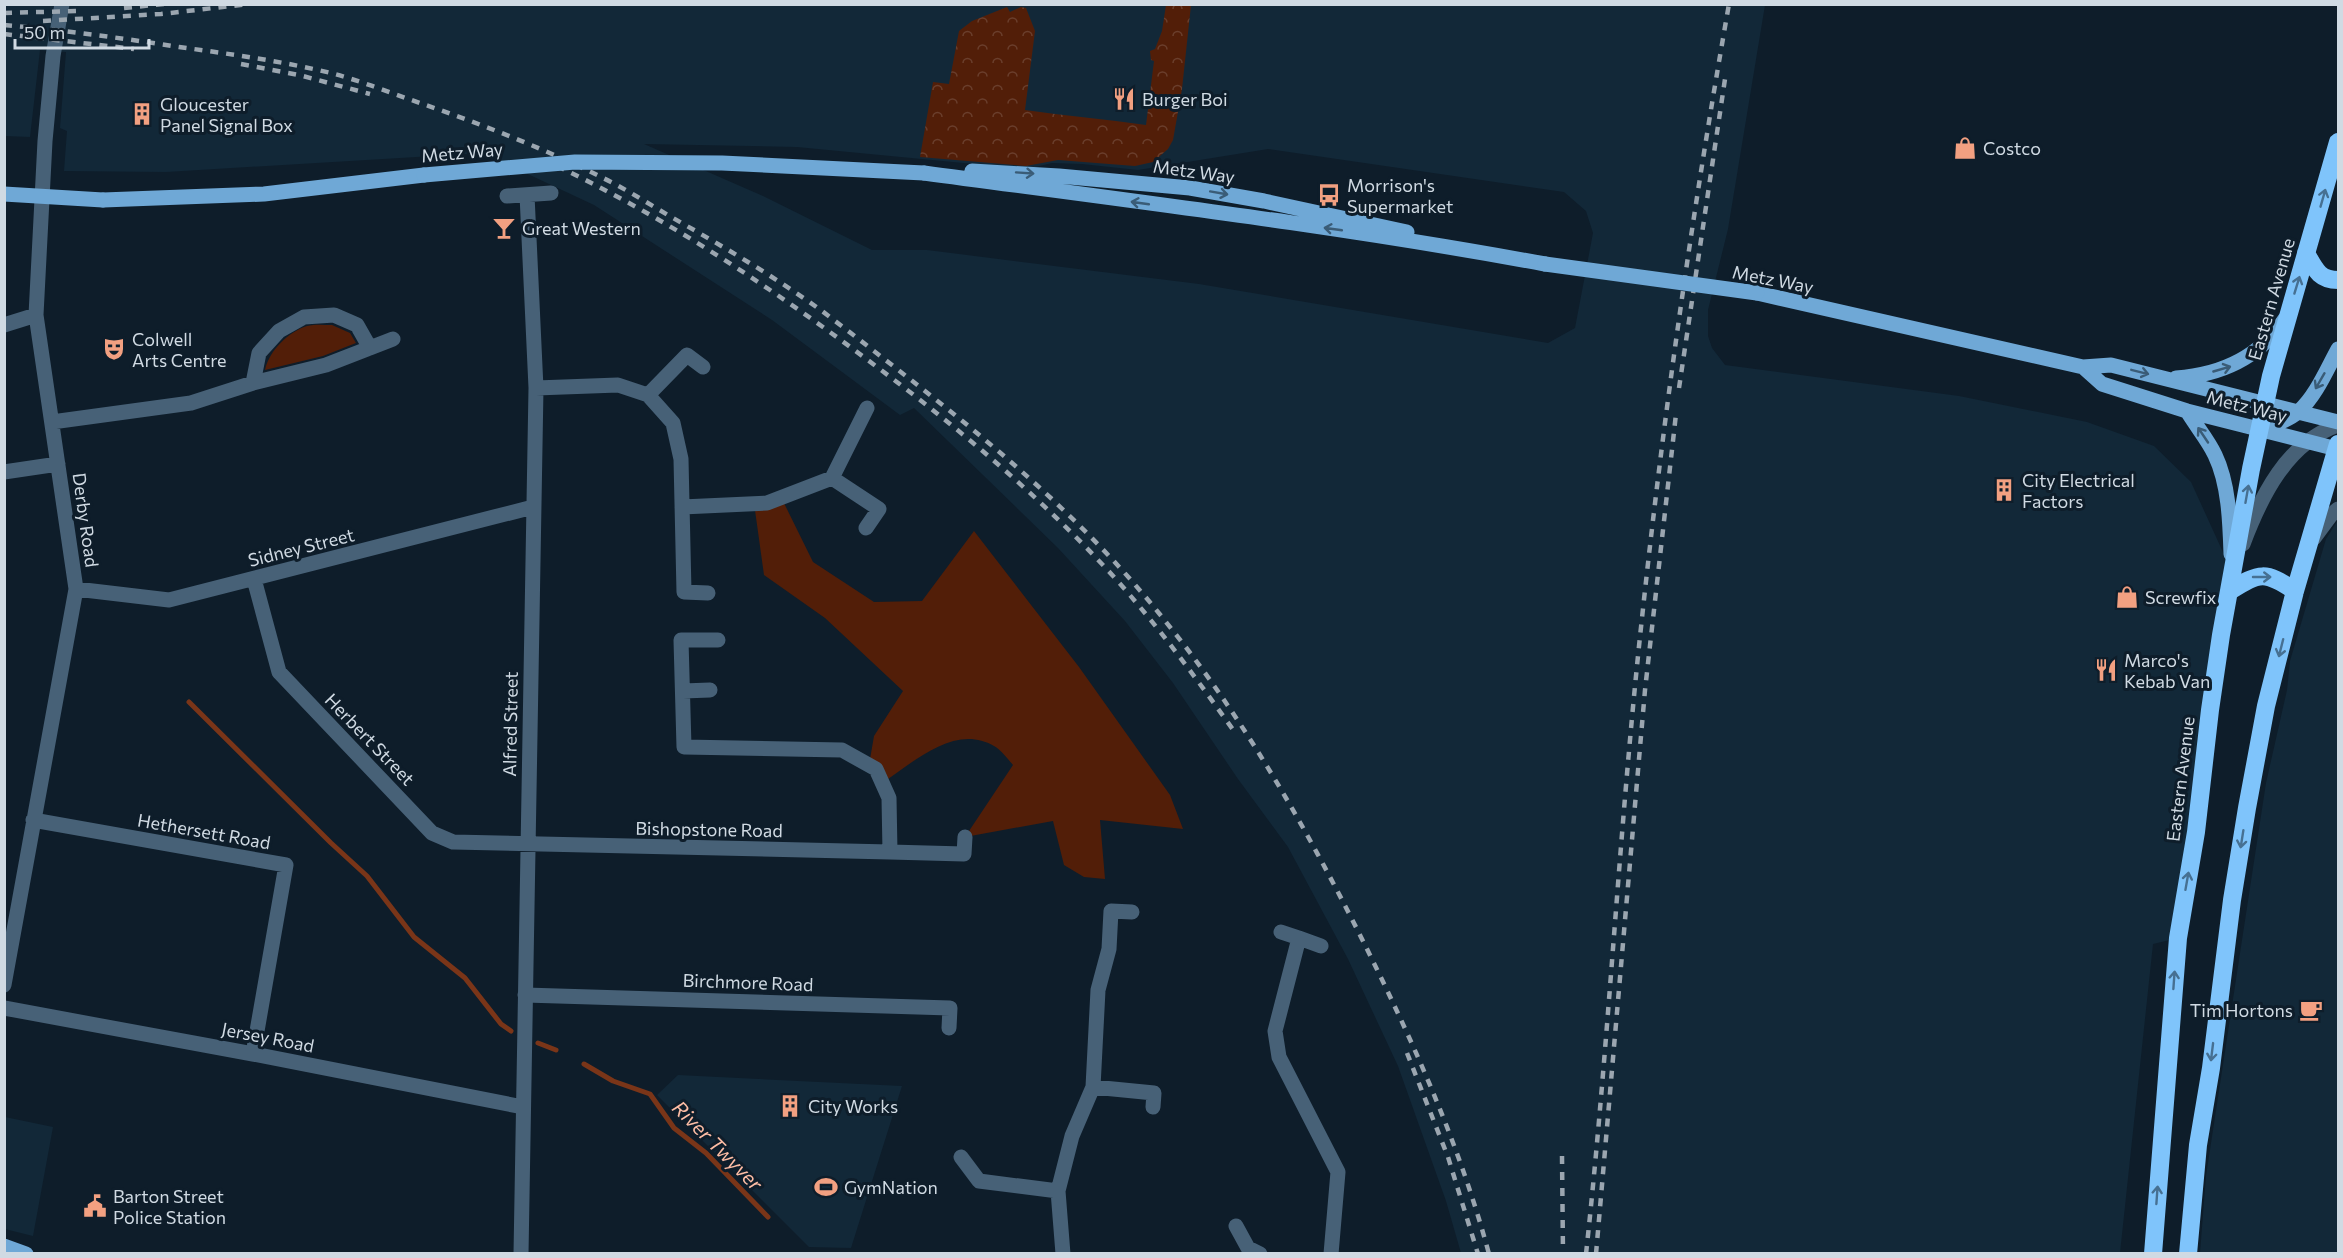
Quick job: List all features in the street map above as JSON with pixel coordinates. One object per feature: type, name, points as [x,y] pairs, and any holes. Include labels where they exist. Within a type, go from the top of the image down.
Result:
[{"type":"highway","name":"Eastern Avenue","points":[[2153,1254],[2178,938],[2196,832],[2210,710],[2232,572],[2265,403],[2287,316],[2338,142]]},
{"type":"highway","points":[[2307,253],[2320,275],[2328,280],[2338,280]]},
{"type":"highway","points":[[2188,1254],[2198,1145],[2211,1068],[2232,900],[2266,706],[2295,591],[2338,448]]},
{"type":"highway","points":[[2230,591],[2251,577],[2262,574],[2275,578],[2295,591]]},
{"type":"main road","name":"Metz Way","points":[[4,194],[103,200],[264,194],[424,175],[575,162],[722,163],[924,172],[994,171],[1190,188],[1395,228],[1453,247]]},
{"type":"main road","name":"Metz Way","points":[[924,172],[1453,247],[1545,264],[1757,293],[2083,367],[2111,365],[2299,411],[2338,424]]},
{"type":"main road","points":[[2164,378],[2206,373],[2239,363],[2268,341],[2287,316]]},
{"type":"main road","points":[[2260,430],[2286,420],[2299,411],[2316,389],[2338,349]]},
{"type":"main road","name":"Metz Way","points":[[2083,367],[2102,384],[2187,411],[2338,448]]},
{"type":"main road","points":[[2187,411],[2215,455],[2220,469],[2230,533],[2232,572]]},
{"type":"main road","points":[[4,1245],[26,1254]]},
{"type":"street","name":"Derby Road","points":[[4,985],[76,590],[36,315],[45,141],[53,56],[62,4]]},
{"type":"street","points":[[507,196],[551,194]]},
{"type":"street","name":"Alfred Street","points":[[521,1254],[536,388],[527,195]]},
{"type":"street","points":[[4,325],[36,315]]},
{"type":"street","points":[[253,383],[259,353],[279,331],[304,317],[334,315],[357,326],[370,348]]},
{"type":"street","points":[[52,422],[191,403],[253,383],[326,365],[393,339]]},
{"type":"street","points":[[648,395],[687,355],[703,368]]},
{"type":"street","points":[[536,388],[618,385],[648,395],[673,423],[681,459],[684,592],[708,593]]},
{"type":"street","points":[[682,507],[767,503],[832,478],[867,408]]},
{"type":"street","points":[[2232,572],[2264,495],[2282,468],[2320,431],[2338,424]]},
{"type":"street","points":[[4,472],[58,464]]},
{"type":"street","points":[[832,478],[879,509],[866,528]]},
{"type":"street","name":"Sidney Street","points":[[76,590],[169,600],[533,507]]},
{"type":"street","points":[[2308,548],[2317,532],[2338,508]]},
{"type":"street","name":"Herbert Street","points":[[254,579],[279,672],[432,833],[453,842],[527,845]]},
{"type":"street","points":[[718,640],[681,640],[684,747],[842,750],[876,769],[889,798],[890,852]]},
{"type":"street","points":[[682,691],[710,690]]},
{"type":"street","name":"Hethersett Road","points":[[33,820],[286,865],[253,1054]]},
{"type":"street","name":"Bishopstone Road","points":[[527,845],[964,854],[965,837]]},
{"type":"street","points":[[1062,1254],[1058,1191],[1072,1136],[1093,1087],[1098,990],[1109,949],[1111,911],[1132,912]]},
{"type":"street","points":[[1281,932],[1321,946]]},
{"type":"street","points":[[1299,938],[1275,1030],[1279,1057],[1338,1172],[1331,1254]]},
{"type":"street","name":"Birchmore Road","points":[[525,995],[950,1008],[949,1028]]},
{"type":"street","name":"Jersey Road","points":[[4,1008],[523,1107]]},
{"type":"street","points":[[1093,1087],[1154,1093],[1153,1107]]},
{"type":"street","points":[[961,1157],[979,1181],[1058,1191]]},
{"type":"street","points":[[1236,1226],[1248,1248],[1260,1254]]},
{"type":"shaded area","points":[[5,5],[1765,5],[1728,229],[1708,310],[1708,336],[1712,348],[1725,365],[1959,396],[2087,422],[2154,446],[2191,482],[2232,572],[2178,938],[2153,944],[2120,1253],[1461,1253],[1446,1201],[1398,1066],[1348,959],[1288,847],[1238,779],[1173,683],[1125,621],[1058,548],[914,408],[900,415],[772,320],[594,205],[483,153],[166,172],[64,171],[67,131],[60,128],[66,52],[40,50],[30,137],[5,136]],"holes":[[[644,144],[797,147],[1027,169],[1052,163],[1138,170],[1268,149],[1564,192],[1586,211],[1593,233],[1575,328],[1548,343],[1199,284],[927,250],[872,250],[763,196]]]},
{"type":"shaded area","points":[[2338,520],[2338,1253],[2200,1253],[2206,1176],[2266,783],[2287,690],[2290,661],[2326,539]]},
{"type":"shaded area","points":[[678,1075],[902,1086],[851,1248],[809,1247],[657,1095]]},
{"type":"shaded area","points":[[5,1117],[53,1127],[33,1236],[5,1229]]},
{"type":"green space","points":[[1166,5],[1191,5],[1182,89],[1173,140],[1168,149],[1153,162],[1135,166],[1058,160],[1026,166],[920,157],[933,82],[949,84],[959,31],[972,21],[1007,7],[1010,12],[1021,7],[1026,8],[1035,31],[1025,110],[1146,125],[1154,61],[1151,60],[1150,51],[1155,49],[1162,31]]},
{"type":"green space","points":[[310,325],[332,325],[350,333],[356,343],[323,356],[265,370],[275,349],[293,333]]},
{"type":"green space","points":[[781,497],[813,562],[874,602],[922,601],[974,531],[1079,667],[1170,795],[1183,829],[1100,820],[1105,879],[1084,877],[1064,865],[1053,821],[965,837],[1013,765],[994,746],[979,740],[965,739],[950,742],[921,756],[882,783],[869,765],[874,736],[903,691],[825,618],[764,575],[754,503]]},
{"type":"waterway","points":[[189,702],[367,876],[414,937],[465,978],[501,1024],[511,1031]]},
{"type":"waterway","points":[[538,1043],[556,1050]]},
{"type":"waterway","name":"River Twyver","points":[[584,1064],[613,1081],[650,1094],[674,1128],[706,1153],[768,1217]]},
{"type":"railway","points":[[124,8],[164,4]]},
{"type":"railway","points":[[43,21],[161,14],[249,4]]},
{"type":"railway","points":[[1586,1254],[1634,697],[1651,541],[1680,310],[1729,4]]},
{"type":"railway","points":[[4,13],[76,11]]},
{"type":"railway","points":[[4,25],[217,52],[331,73],[443,111],[534,146],[619,186],[786,286],[847,330],[986,441],[1050,497],[1139,589],[1223,699],[1275,779],[1344,904],[1419,1059],[1464,1174],[1489,1254]]},
{"type":"railway","points":[[4,34],[134,49]]},
{"type":"railway","points":[[241,64],[299,75],[370,94]]},
{"type":"railway","points":[[1679,388],[1725,79]]},
{"type":"railway","points":[[557,166],[638,208],[754,279],[865,358],[963,435],[1056,517],[1114,577],[1161,633],[1234,731]]},
{"type":"railway","points":[[1596,1254],[1645,690],[1676,414]]},
{"type":"railway","points":[[1407,1053],[1448,1157],[1478,1254]]},
{"type":"railway","points":[[1562,1156],[1563,1254]]},
{"type":"place","name":"Burger Boi","points":[[1124,99]]},
{"type":"place","name":"Gloucester Panel Signal Box","points":[[142,114]]},
{"type":"place","name":"Costco","points":[[1965,148]]},
{"type":"place","name":"Morrison's Supermarket","points":[[1329,195]]},
{"type":"place","name":"Great Western","points":[[504,228]]},
{"type":"place","name":"Colwell Arts Centre","points":[[114,349]]},
{"type":"place","name":"City Electrical Factors","points":[[2004,490]]},
{"type":"place","name":"Screwfix","points":[[2127,597]]},
{"type":"place","name":"Marco's Kebab Van","points":[[2106,670]]},
{"type":"place","name":"Tim Hortons","points":[[2311,1010]]},
{"type":"place","name":"City Works","points":[[790,1106]]},
{"type":"place","name":"GymNation","points":[[826,1187]]},
{"type":"place","name":"Barton Street Police Station","points":[[95,1206]]}]
